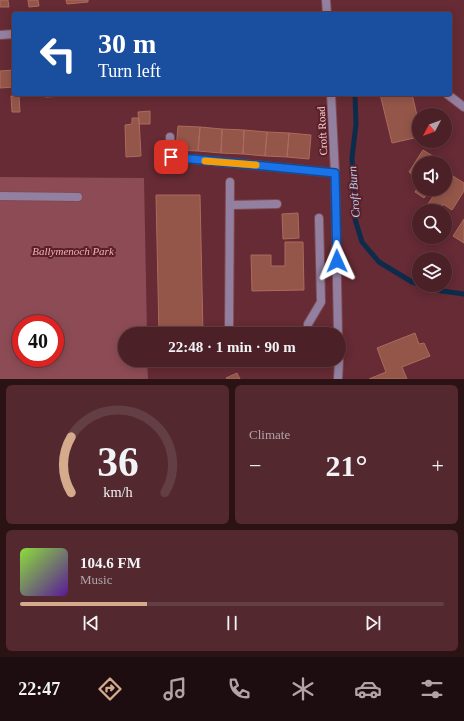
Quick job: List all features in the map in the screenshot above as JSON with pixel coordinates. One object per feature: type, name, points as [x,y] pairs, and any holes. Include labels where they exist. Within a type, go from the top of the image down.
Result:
[{"type":"street","points":[[326,0],[326,12]]},
{"type":"street","points":[[0,35],[12,34]]},
{"type":"street","name":"Croft Road","points":[[331,96],[335,173],[338,327]]},
{"type":"street","points":[[450,96],[464,107]]},
{"type":"street","points":[[170,136],[171,157],[335,173]]},
{"type":"street","points":[[229,327],[230,182]]},
{"type":"street","points":[[0,196],[78,197]]},
{"type":"street","points":[[230,205],[276,204]]},
{"type":"street","points":[[308,327],[321,302],[319,218]]},
{"type":"street","points":[[338,379],[339,367]]},
{"type":"green space","name":"Ballymenoch Park","points":[[0,177],[144,178],[147,327],[118,327],[118,367],[147,367],[148,379],[0,379]]},
{"type":"building","points":[[0,0],[8,0],[9,7],[0,7]]},
{"type":"building","points":[[28,0],[38,0],[39,6],[29,7]]},
{"type":"building","points":[[66,0],[88,0],[88,2],[67,4]]},
{"type":"building","points":[[12,70],[12,87],[0,88],[0,71]]},
{"type":"building","points":[[11,96],[19,96],[20,112],[12,112]]},
{"type":"building","points":[[45,96],[66,96],[45,97]]},
{"type":"building","points":[[380,96],[412,96],[415,108],[412,108],[412,139],[392,143]]},
{"type":"building","points":[[150,111],[150,124],[139,124],[138,112]]},
{"type":"building","points":[[132,118],[139,118],[141,156],[126,157],[125,125],[132,124]]},
{"type":"building","points":[[178,126],[200,127],[198,151],[176,150]]},
{"type":"building","points":[[200,127],[222,129],[221,153],[198,151]]},
{"type":"building","points":[[222,129],[244,130],[243,154],[221,153]]},
{"type":"building","points":[[244,130],[267,132],[265,156],[243,154]]},
{"type":"building","points":[[267,132],[289,133],[287,157],[265,156]]},
{"type":"building","points":[[289,133],[311,135],[309,159],[287,157]]},
{"type":"building","points":[[423,150],[433,156],[419,156]]},
{"type":"building","points":[[412,167],[412,174],[409,172]]},
{"type":"building","points":[[452,176],[464,183],[464,191],[452,210],[452,204],[428,204],[433,196],[452,196]]},
{"type":"building","points":[[156,195],[200,195],[203,327],[159,327]]},
{"type":"building","points":[[298,213],[299,238],[283,239],[282,214]]},
{"type":"building","points":[[464,219],[464,243],[453,236]]},
{"type":"building","points":[[285,242],[303,242],[304,290],[252,291],[251,255],[271,255],[271,266],[285,266]]},
{"type":"building","points":[[415,333],[419,344],[424,343],[430,356],[402,367],[407,379],[369,379],[386,372],[377,348]]},
{"type":"building","points":[[237,373],[240,379],[226,378]]},
{"type":"waterway","name":"Croft Burn","points":[[355,96],[356,124],[352,158],[355,219],[362,242],[379,262],[412,282]]},
{"type":"waterway","name":"Croft Burn","points":[[449,292],[464,294]]},
{"type":"slow traffic","points":[[205,161],[256,165]]},
{"type":"route","points":[[171,157],[335,173],[337,261]]}]
